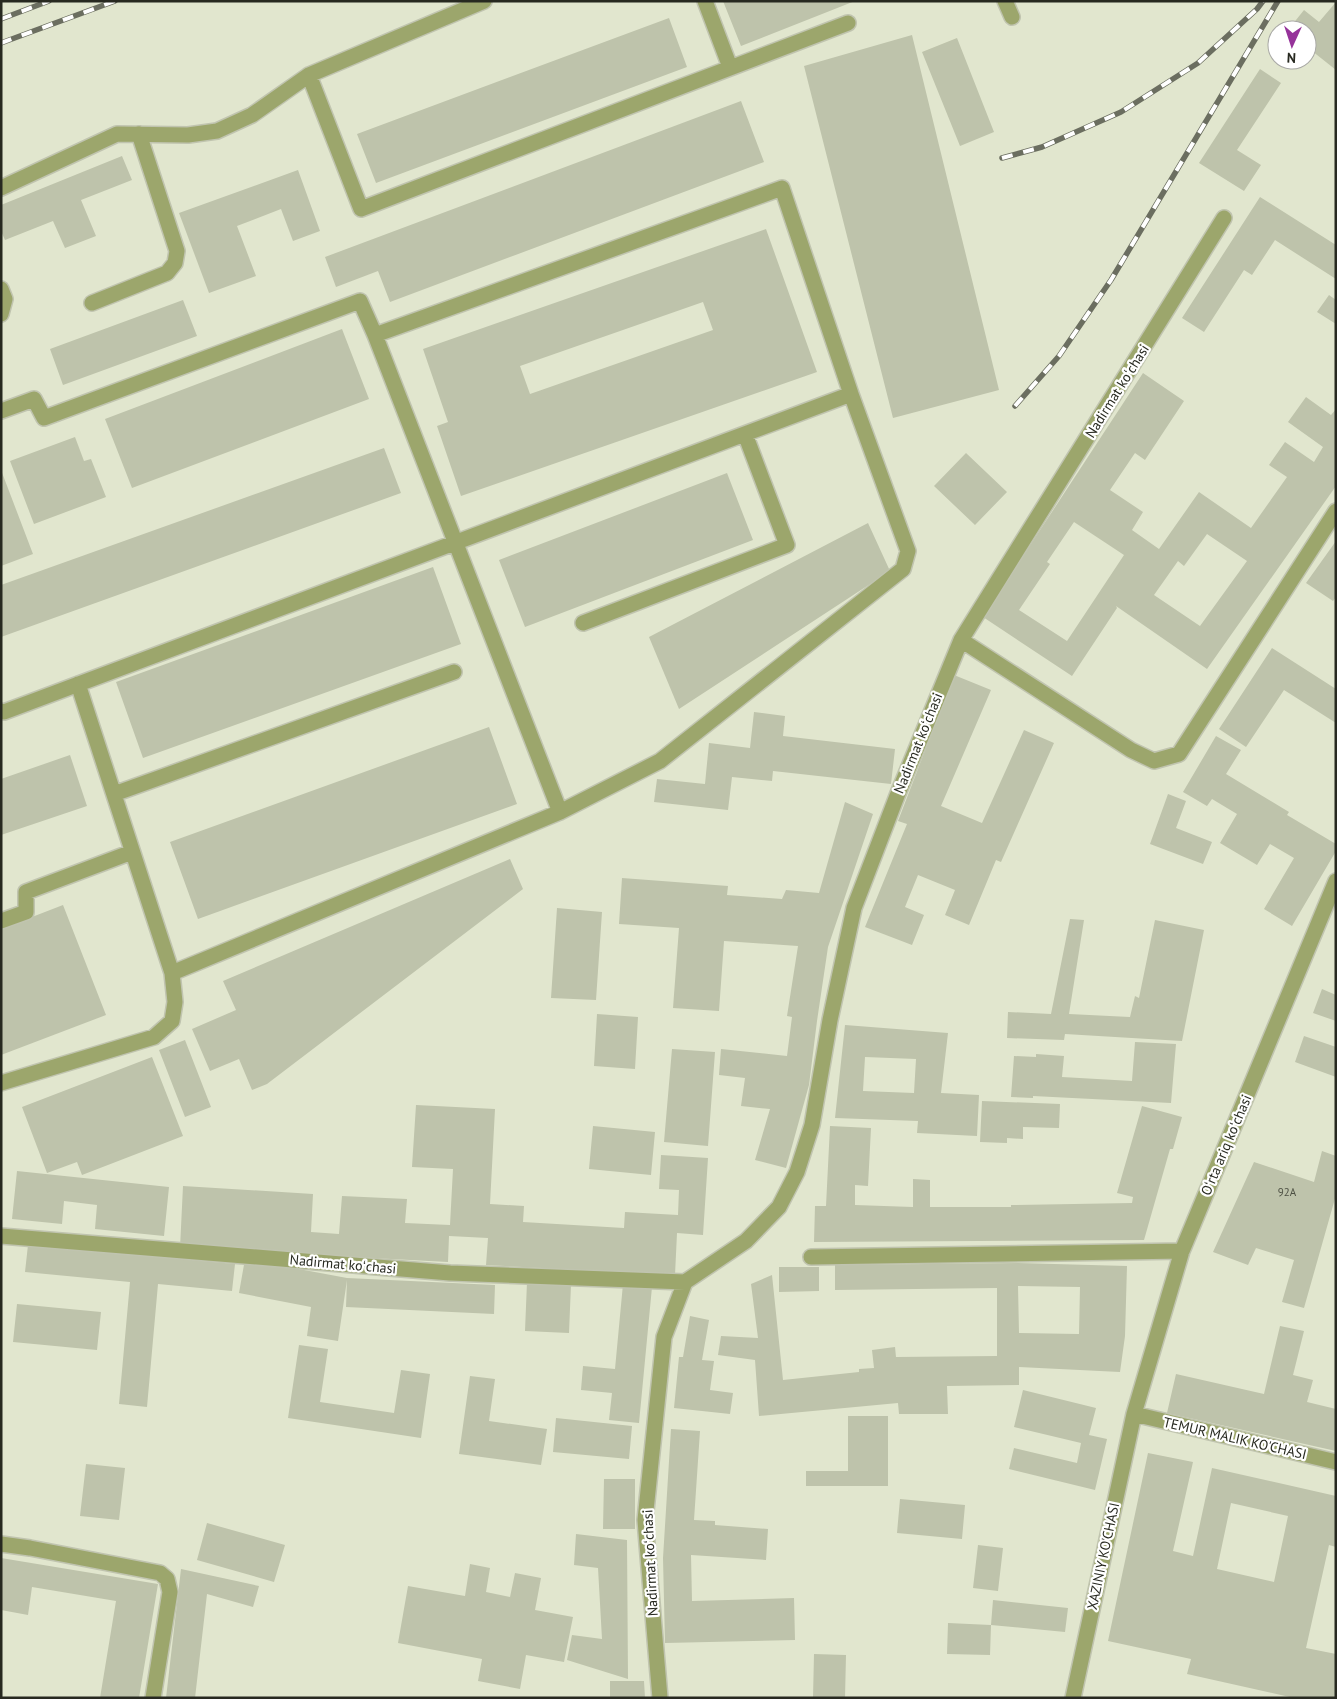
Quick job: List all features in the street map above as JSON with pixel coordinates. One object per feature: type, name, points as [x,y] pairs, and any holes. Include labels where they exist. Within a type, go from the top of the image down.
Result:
[{"type":"street","points":[[1,188],[116,134],[188,135],[217,131],[252,114],[309,75],[484,1]]},
{"type":"street","points":[[704,1],[730,68]]},
{"type":"street","points":[[1005,1],[1012,17]]},
{"type":"street","points":[[309,75],[361,209],[848,23]]},
{"type":"street","points":[[92,303],[167,273],[175,263],[177,251],[139,134]]},
{"type":"street","points":[[172,973],[560,812],[660,761],[903,569],[908,551],[851,394],[782,188],[375,335]]},
{"type":"street","name":"Nadirmat koʻchasi","points":[[660,1698],[645,1520],[664,1337],[685,1282],[746,1241],[780,1207],[797,1172],[812,1125],[830,1020],[854,908],[897,796],[961,640],[1224,218]]},
{"type":"street","points":[[1,289],[5,299],[1,314]]},
{"type":"street","points":[[1,411],[34,399],[44,418],[360,301],[375,335],[560,812]]},
{"type":"street","points":[[1,711],[4,712],[851,394]]},
{"type":"street","points":[[583,622],[787,545],[745,434]]},
{"type":"street","points":[[961,640],[1131,750],[1154,761],[1180,754],[1336,511]]},
{"type":"street","points":[[114,794],[454,672]]},
{"type":"street","points":[[1,1083],[154,1037],[172,1021],[175,1002],[172,973],[78,684]]},
{"type":"street","points":[[1,921],[26,912],[26,892],[132,852]]},
{"type":"street","name":"Oʻrta ariq koʻchasi","points":[[1134,1414],[1182,1252],[1336,881]]},
{"type":"street","name":"Nadirmat koʻchasi","points":[[1,1236],[450,1273],[685,1282]]},
{"type":"street","points":[[811,1257],[1182,1252]]},
{"type":"street","name":"TEMUR MALIK KO'CHASI","points":[[1134,1414],[1336,1462]]},
{"type":"street","name":"XAZINIY KO'CHASI","points":[[1073,1698],[1134,1414]]},
{"type":"street","points":[[1,1544],[160,1573],[168,1578],[170,1592],[152,1698]]},
{"type":"building","points":[[723,1],[855,1],[741,46]]},
{"type":"building","points":[[1336,2],[1336,70],[1317,55],[1317,20],[1319,22]]},
{"type":"building","points":[[1304,10],[1316,20],[1296,20]]},
{"type":"building","points":[[669,18],[687,67],[376,183],[357,134]]},
{"type":"building","points":[[912,35],[999,390],[893,418],[804,66]]},
{"type":"building","points":[[957,38],[994,132],[960,146],[922,52]]},
{"type":"building","points":[[1260,69],[1281,83],[1237,150],[1261,165],[1244,191],[1199,163]]},
{"type":"building","points":[[741,101],[764,162],[390,302],[378,271],[336,287],[325,257]]},
{"type":"building","points":[[122,156],[132,180],[81,200],[96,236],[65,248],[53,221],[5,240],[1,231],[1,205]]},
{"type":"building","points":[[298,170],[320,231],[293,241],[281,209],[237,226],[256,276],[209,293],[179,213]]},
{"type":"building","points":[[1260,197],[1336,245],[1336,279],[1275,240],[1252,275],[1244,270],[1204,332],[1182,318]]},
{"type":"building","points":[[766,229],[817,372],[461,496],[437,426],[448,422],[423,349]],"holes":[[[703,302],[713,330],[530,394],[520,366]]]},
{"type":"building","points":[[1329,295],[1336,300],[1336,324],[1317,312]]},
{"type":"building","points":[[183,300],[197,336],[63,385],[50,349]]},
{"type":"building","points":[[342,329],[369,399],[132,488],[105,419]]},
{"type":"building","points":[[1143,373],[1184,401],[1145,460],[1135,453],[1110,490],[1143,512],[1132,530],[1159,549],[1199,492],[1251,528],[1287,477],[1269,465],[1285,442],[1314,462],[1323,447],[1288,422],[1306,397],[1331,415],[1336,409],[1336,486],[1207,669],[1116,606],[1117,608],[1072,676],[983,617]],"holes":[[[1074,522],[1124,555],[1067,641],[1019,610],[1050,564],[1047,562]],[[1207,534],[1247,561],[1200,626],[1154,595],[1178,561],[1184,566]]]},
{"type":"building","points":[[75,437],[84,461],[91,459],[106,497],[34,524],[10,461]]},
{"type":"building","points":[[384,448],[401,493],[1,637],[1,585]]},
{"type":"building","points":[[966,453],[1007,492],[975,525],[934,486]]},
{"type":"building","points":[[1,470],[33,554],[1,566]]},
{"type":"building","points":[[727,473],[753,540],[525,627],[499,560]]},
{"type":"building","points":[[868,523],[890,571],[679,709],[649,637]]},
{"type":"building","points":[[1336,541],[1336,597],[1333,601],[1306,583]]},
{"type":"building","points":[[433,567],[461,644],[143,758],[116,682]]},
{"type":"building","points":[[1272,648],[1336,689],[1336,723],[1284,690],[1246,747],[1219,729]]},
{"type":"building","points":[[954,675],[991,690],[941,806],[982,823],[1024,730],[1054,743],[1001,862],[996,860],[969,925],[945,915],[955,890],[918,875],[905,907],[924,915],[912,945],[865,927],[907,824],[898,821]]},
{"type":"building","points":[[754,712],[785,716],[783,736],[895,749],[891,784],[773,771],[772,781],[732,777],[728,810],[654,802],[657,779],[705,784],[709,743],[750,748]]},
{"type":"building","points":[[489,727],[517,804],[198,919],[170,842]]},
{"type":"building","points":[[1216,736],[1241,750],[1226,774],[1289,812],[1287,815],[1336,844],[1336,851],[1292,926],[1264,909],[1294,858],[1270,844],[1257,865],[1220,843],[1237,814],[1212,799],[1207,806],[1183,792]]},
{"type":"building","points":[[70,755],[87,806],[1,835],[1,779]]},
{"type":"building","points":[[1168,794],[1186,801],[1176,828],[1212,842],[1203,864],[1150,844]]},
{"type":"building","points":[[845,802],[873,814],[828,947],[809,1085],[786,1168],[755,1160],[770,1109],[741,1106],[745,1078],[719,1075],[721,1049],[787,1056],[792,1017],[787,1016],[798,946],[724,941],[719,1011],[673,1008],[679,928],[619,924],[622,878],[728,886],[727,895],[782,899],[786,890],[819,893]]},
{"type":"building","points":[[510,859],[523,889],[267,1084],[252,1090],[239,1059],[210,1071],[192,1029],[236,1010],[223,981]]},
{"type":"building","points":[[63,905],[106,1015],[1,1055],[1,929]]},
{"type":"building","points":[[557,908],[602,912],[596,1000],[551,998]]},
{"type":"building","points":[[1070,919],[1084,920],[1069,1014],[1130,1017],[1135,996],[1139,998],[1155,920],[1204,930],[1182,1041],[1065,1034],[1064,1040],[1007,1038],[1008,1012],[1051,1014]]},
{"type":"building","points":[[1322,989],[1336,995],[1336,1021],[1313,1013]]},
{"type":"building","points":[[597,1014],[638,1017],[635,1069],[594,1066]]},
{"type":"building","points":[[845,1025],[948,1033],[941,1093],[979,1095],[977,1136],[917,1133],[918,1121],[835,1118]],"holes":[[[865,1057],[916,1059],[914,1093],[863,1091]]]},
{"type":"building","points":[[1304,1036],[1336,1047],[1336,1077],[1295,1062]]},
{"type":"building","points":[[185,1040],[211,1107],[185,1117],[159,1050]]},
{"type":"building","points":[[1135,1042],[1176,1044],[1171,1103],[1033,1096],[1033,1098],[1011,1097],[1014,1056],[1036,1057],[1036,1054],[1064,1056],[1062,1077],[1132,1081]]},
{"type":"building","points":[[672,1049],[715,1052],[708,1146],[664,1142]]},
{"type":"building","points":[[152,1057],[183,1136],[82,1175],[77,1162],[47,1173],[22,1107]]},
{"type":"building","points":[[982,1101],[1060,1104],[1059,1128],[1023,1127],[1023,1139],[1007,1138],[1007,1143],[980,1142]]},
{"type":"building","points":[[416,1105],[495,1109],[490,1204],[524,1206],[523,1222],[624,1228],[625,1212],[678,1215],[679,1190],[659,1189],[661,1155],[708,1158],[703,1235],[677,1233],[675,1275],[486,1265],[488,1238],[449,1236],[448,1262],[180,1248],[183,1186],[313,1194],[311,1232],[339,1234],[342,1196],[407,1199],[405,1223],[450,1225],[453,1169],[412,1167]]},
{"type":"building","points":[[1142,1106],[1182,1117],[1173,1149],[1170,1149],[1144,1240],[814,1242],[815,1206],[826,1206],[830,1126],[871,1128],[868,1186],[855,1185],[855,1205],[913,1207],[913,1179],[930,1180],[930,1207],[1011,1207],[1011,1205],[1132,1203],[1133,1197],[1117,1193]]},
{"type":"building","points":[[593,1126],[655,1132],[651,1175],[589,1169]]},
{"type":"building","points":[[1322,1151],[1336,1156],[1336,1195],[1304,1308],[1282,1302],[1294,1260],[1256,1248],[1248,1265],[1213,1252],[1254,1162],[1314,1182]]},
{"type":"building","points":[[17,1171],[169,1187],[164,1236],[95,1229],[97,1205],[64,1201],[62,1224],[12,1219]]},
{"type":"building","points":[[28,1245],[235,1264],[232,1291],[158,1284],[147,1407],[119,1404],[130,1282],[25,1272]]},
{"type":"building","points":[[245,1259],[347,1278],[495,1285],[494,1314],[346,1307],[347,1280],[338,1341],[307,1336],[311,1307],[239,1293]]},
{"type":"building","points":[[1018,1263],[1127,1266],[1125,1336],[1120,1372],[1019,1367],[1019,1385],[947,1386],[948,1414],[899,1414],[898,1403],[759,1416],[755,1360],[718,1355],[721,1336],[758,1338],[751,1284],[772,1275],[783,1380],[859,1372],[859,1369],[874,1368],[872,1350],[895,1347],[896,1357],[997,1356],[997,1288],[835,1290],[835,1265]],"holes":[[[1018,1286],[1080,1287],[1079,1334],[1019,1333]]]},
{"type":"building","points":[[779,1267],[819,1267],[819,1291],[779,1292]]},
{"type":"building","points":[[527,1282],[571,1284],[569,1333],[525,1331]]},
{"type":"building","points":[[623,1284],[652,1287],[639,1423],[609,1420],[612,1393],[581,1390],[583,1366],[615,1369]]},
{"type":"building","points":[[17,1304],[101,1312],[97,1350],[13,1342]]},
{"type":"building","points":[[690,1316],[709,1320],[702,1360],[714,1361],[710,1390],[733,1393],[730,1414],[674,1408],[679,1357],[683,1357]]},
{"type":"building","points":[[1280,1326],[1304,1331],[1293,1375],[1313,1380],[1307,1402],[1336,1409],[1336,1451],[1167,1413],[1176,1374],[1264,1394]]},
{"type":"building","points":[[299,1345],[328,1349],[320,1402],[394,1413],[401,1370],[430,1374],[421,1438],[288,1418]]},
{"type":"building","points":[[470,1376],[495,1379],[489,1421],[547,1429],[541,1465],[459,1454]]},
{"type":"building","points":[[1023,1390],[1096,1408],[1089,1435],[1107,1439],[1095,1490],[1009,1469],[1014,1448],[1077,1463],[1081,1443],[1014,1427]]},
{"type":"building","points":[[848,1416],[888,1416],[888,1486],[806,1486],[806,1471],[848,1471]]},
{"type":"building","points":[[556,1418],[632,1426],[629,1459],[553,1452]]},
{"type":"building","points":[[671,1429],[700,1431],[694,1520],[715,1521],[715,1525],[768,1529],[766,1560],[691,1555],[692,1601],[794,1598],[795,1640],[665,1643],[663,1558]]},
{"type":"building","points":[[1148,1453],[1193,1462],[1173,1551],[1193,1556],[1212,1468],[1336,1496],[1336,1547],[1329,1545],[1306,1648],[1336,1654],[1336,1698],[1294,1698],[1187,1674],[1191,1659],[1108,1641]],"holes":[[[1231,1503],[1288,1516],[1274,1582],[1217,1569]]]},
{"type":"building","points":[[86,1464],[125,1468],[119,1520],[80,1516]]},
{"type":"building","points":[[604,1479],[635,1479],[635,1529],[603,1529]]},
{"type":"building","points":[[900,1499],[965,1505],[962,1539],[897,1533]]},
{"type":"building","points":[[207,1523],[285,1545],[274,1582],[197,1560]]},
{"type":"building","points":[[576,1534],[627,1540],[628,1679],[567,1660],[572,1635],[602,1639],[598,1568],[574,1565]]},
{"type":"building","points":[[978,1545],[1003,1548],[998,1591],[973,1588]]},
{"type":"building","points":[[1,1558],[158,1584],[139,1698],[100,1698],[116,1601],[32,1587],[28,1615],[1,1610]]},
{"type":"building","points":[[470,1564],[490,1568],[486,1592],[510,1597],[515,1573],[541,1578],[535,1610],[573,1617],[564,1662],[526,1655],[520,1689],[478,1681],[482,1659],[398,1643],[408,1586],[465,1596]]},
{"type":"building","points":[[181,1569],[259,1586],[253,1607],[207,1594],[195,1698],[166,1698]]},
{"type":"building","points":[[993,1600],[1068,1608],[1065,1632],[991,1625]]},
{"type":"building","points":[[948,1623],[991,1625],[990,1655],[947,1654]]},
{"type":"building","points":[[814,1654],[846,1655],[845,1698],[813,1698]]},
{"type":"building","points":[[610,1681],[644,1681],[645,1698],[610,1698]]},
{"type":"railway","points":[[1,19],[49,1]]},
{"type":"railway","points":[[1,43],[115,1]]},
{"type":"railway","points":[[1002,158],[1042,147],[1121,112],[1198,63],[1257,9],[1263,1]]},
{"type":"railway","points":[[1015,406],[1059,356],[1111,280],[1278,1]]}]
